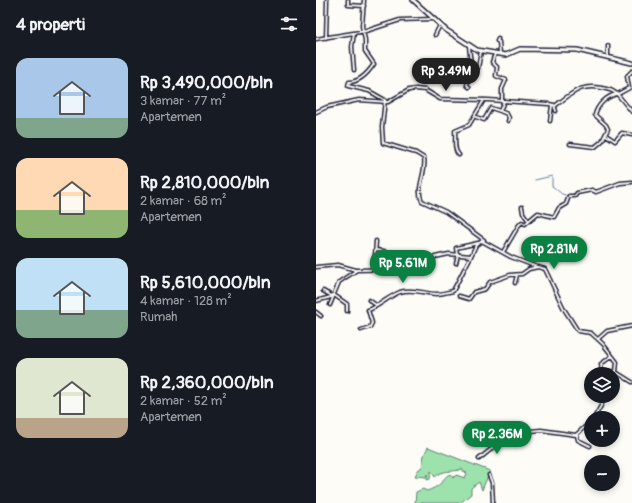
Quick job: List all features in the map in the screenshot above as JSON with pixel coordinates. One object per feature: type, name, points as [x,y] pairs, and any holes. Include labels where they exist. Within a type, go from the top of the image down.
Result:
[{"type":"street","points":[[326,38],[327,0]]},
{"type":"street","points":[[348,0],[348,5],[364,6]]},
{"type":"street","points":[[364,0],[364,51],[374,65],[358,81],[349,82],[348,85],[369,91],[386,102]]},
{"type":"street","points":[[413,0],[440,24],[469,46],[482,50],[500,54],[509,54],[520,49],[577,50],[632,63]]},
{"type":"street","points":[[316,39],[363,31],[396,21],[429,20],[434,18]]},
{"type":"street","points":[[435,35],[440,24]]},
{"type":"street","points":[[354,33],[352,48],[354,70]]},
{"type":"street","points":[[498,39],[500,54]]},
{"type":"street","points":[[469,46],[471,66],[467,84],[469,87]]},
{"type":"street","points":[[608,46],[608,58]]},
{"type":"street","points":[[478,68],[482,50]]},
{"type":"street","points":[[495,52],[492,62],[497,67],[496,76],[506,80],[502,89],[503,101],[500,110]]},
{"type":"street","points":[[570,144],[595,147],[600,144],[606,135],[607,127],[595,114],[597,107],[608,96],[618,94],[629,89],[627,77],[632,71]]},
{"type":"street","points":[[316,112],[327,107],[358,100],[386,102],[409,90],[416,89],[425,90],[440,99],[484,100],[554,105],[575,90],[597,87],[611,90],[618,94],[632,112]]},
{"type":"street","points":[[459,156],[456,152],[454,140],[455,131],[469,125],[484,100]]},
{"type":"street","points":[[386,102],[382,127],[383,143],[416,153],[424,160],[420,194],[422,201],[446,212],[503,252],[536,268],[546,270],[557,297],[578,331],[589,332],[598,339],[617,362],[616,367]]},
{"type":"street","points":[[554,105],[556,111]]},
{"type":"street","points":[[550,121],[554,105]]},
{"type":"street","points":[[475,116],[484,120],[491,108],[500,110],[507,114],[509,118],[508,121]]},
{"type":"street","points":[[606,135],[615,141],[622,133],[632,135]]},
{"type":"street","points":[[503,252],[516,229],[522,222],[525,224],[528,220],[539,213],[548,217],[555,217],[559,208],[566,204],[568,197],[575,196],[577,193],[592,190],[596,192],[620,183],[632,182]]},
{"type":"street","points":[[522,207],[523,213],[528,220]]},
{"type":"street","points":[[456,263],[458,254],[456,248],[479,243],[484,240]]},
{"type":"street","points":[[374,270],[376,241]]},
{"type":"street","points":[[361,330],[371,325],[372,320],[368,310],[400,292],[418,291],[436,294],[453,291],[458,277],[479,243]]},
{"type":"street","points":[[376,250],[384,251],[393,256],[394,268]]},
{"type":"street","points":[[316,267],[338,265],[357,270],[374,270],[429,264],[435,257],[458,254],[471,256]]},
{"type":"street","points":[[459,296],[469,299],[474,292],[485,290],[490,282],[510,274],[517,274],[536,268]]},
{"type":"street","points":[[330,305],[339,282],[357,270]]},
{"type":"street","points":[[515,284],[517,274]]},
{"type":"street","points":[[323,291],[333,295],[347,304],[348,311]]},
{"type":"street","points":[[316,301],[325,300],[333,295]]},
{"type":"street","points":[[369,300],[376,305]]},
{"type":"street","points":[[316,312],[320,316]]},
{"type":"street","points":[[598,339],[607,331],[632,326]]},
{"type":"street","points":[[601,367],[601,364],[612,356]]},
{"type":"street","points":[[620,375],[632,382]]},
{"type":"street","points":[[577,435],[584,428]]},
{"type":"street","points":[[479,459],[505,438],[521,432],[541,430],[577,435]]},
{"type":"street","points":[[577,435],[577,439],[584,443]]},
{"type":"street","points":[[489,475],[492,483],[493,503]]},
{"type":"green space","points":[[428,447],[490,471],[482,490],[479,482],[471,488],[471,494],[460,503],[415,503],[416,492],[423,489],[427,491],[434,488],[450,474],[453,478],[456,475],[465,478],[467,473],[462,469],[444,472],[435,477],[431,471],[430,479],[427,480],[427,474],[426,477],[415,476],[418,470],[422,467],[424,455]]},
{"type":"waterway","points":[[535,180],[552,176],[552,186],[562,194],[568,196],[577,192]]},
{"type":"waterway","points":[[618,185],[628,184]]}]
